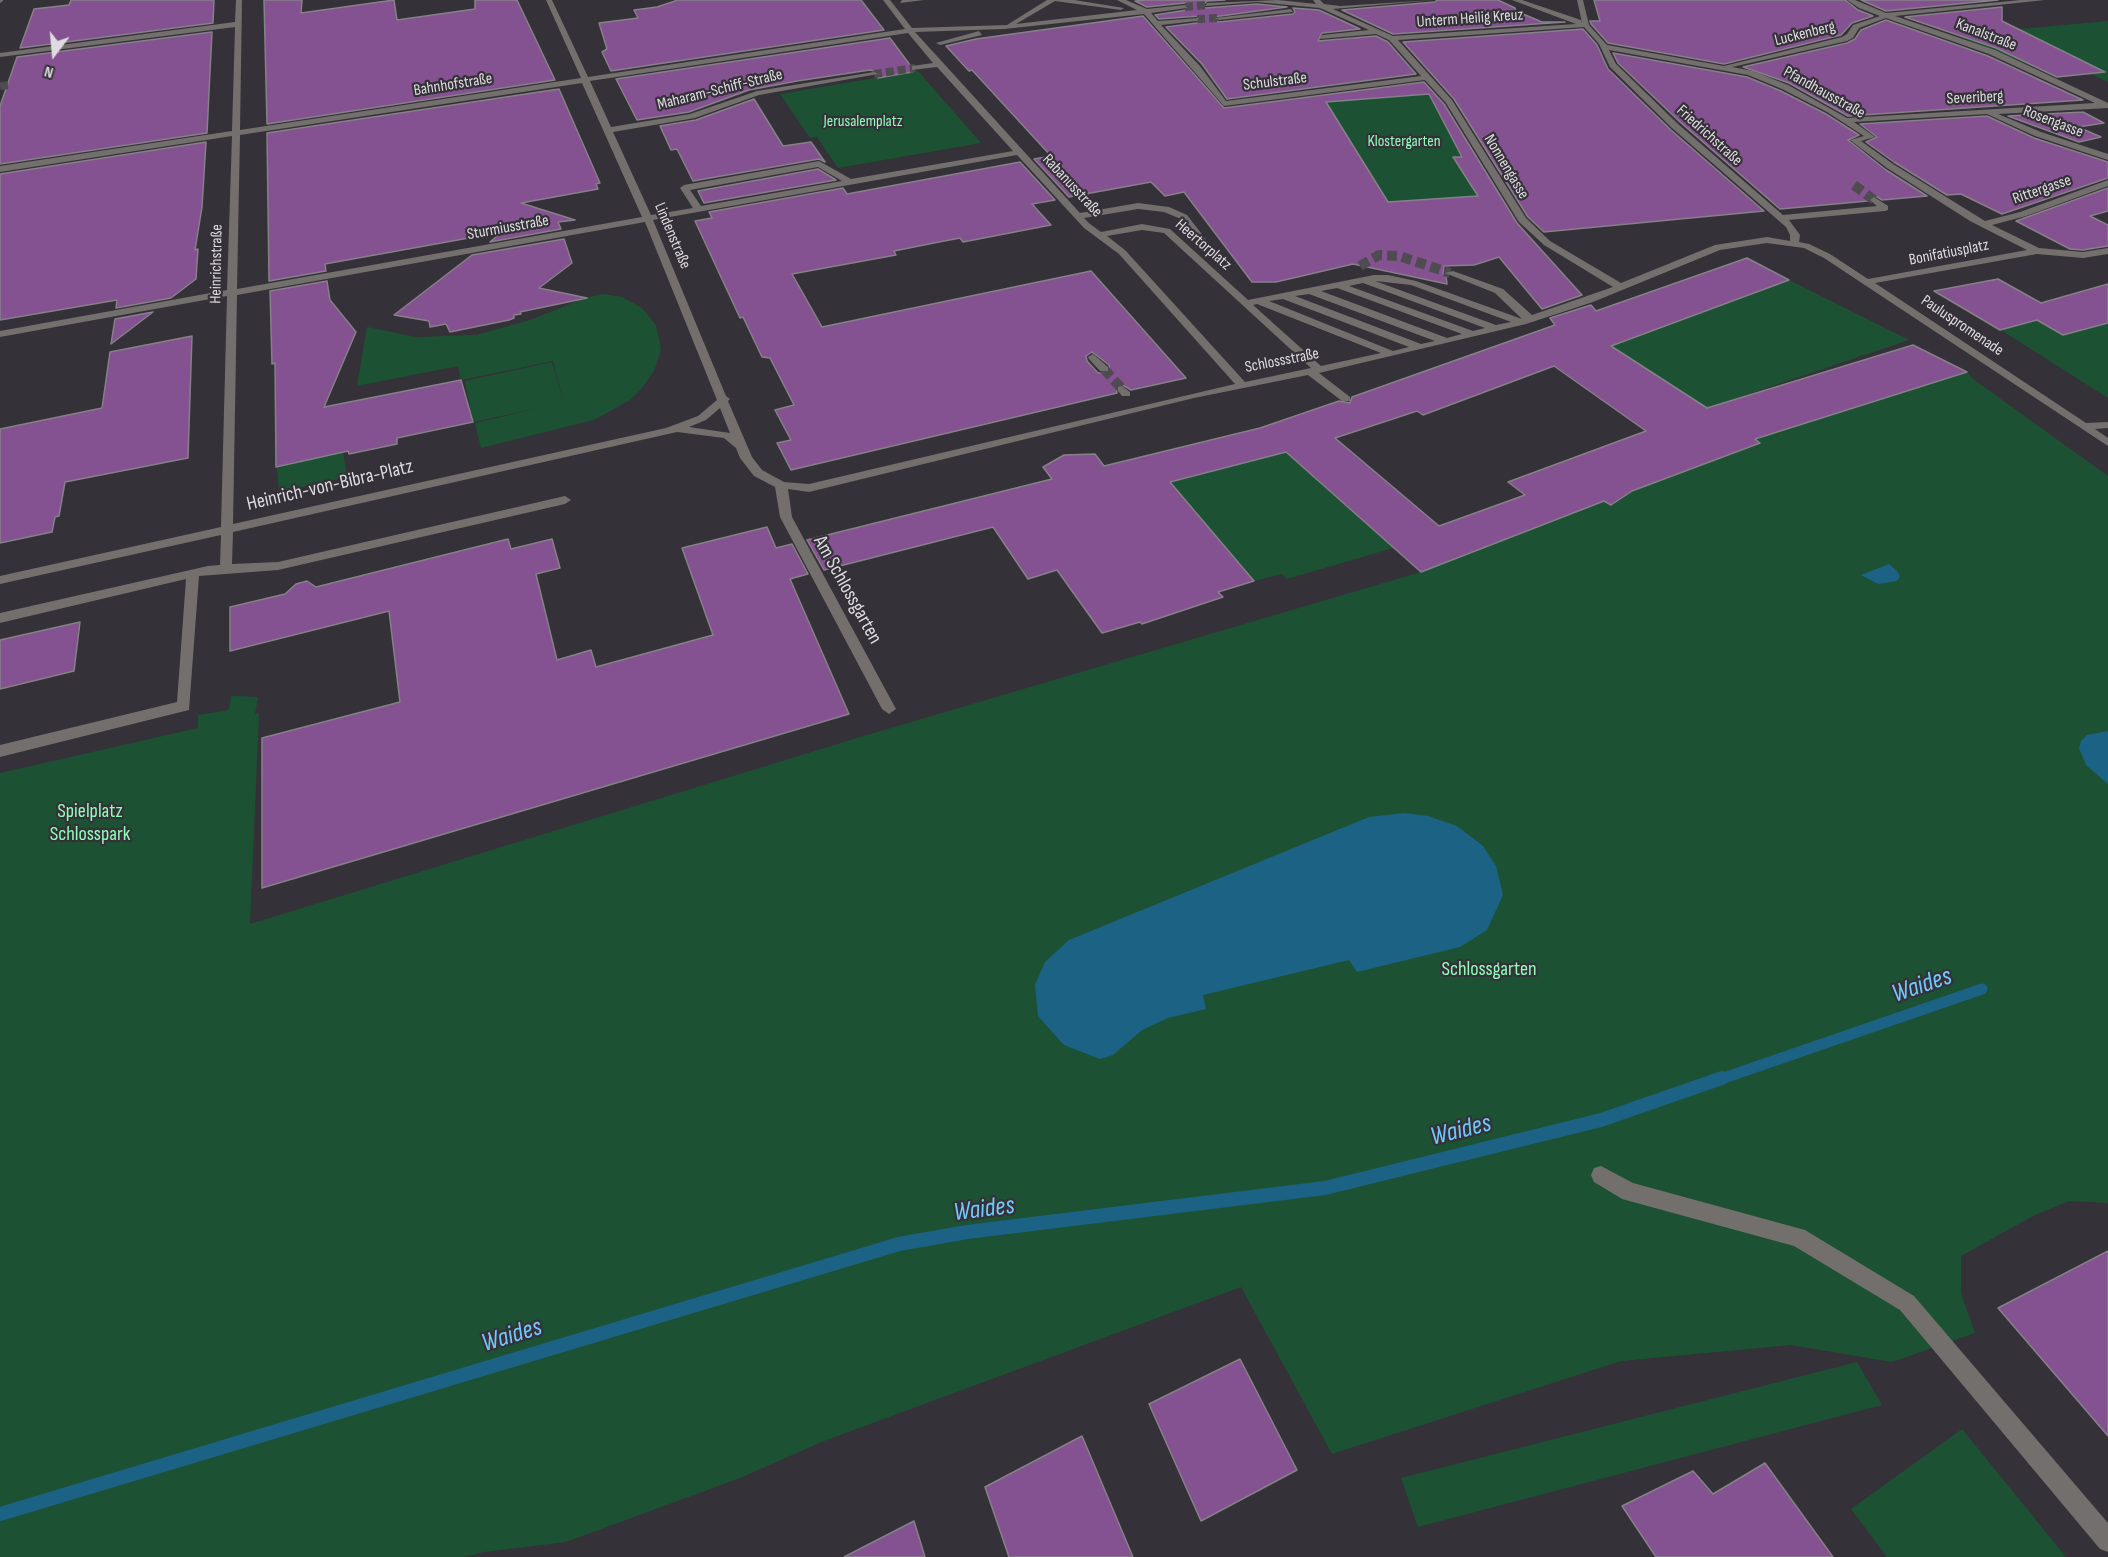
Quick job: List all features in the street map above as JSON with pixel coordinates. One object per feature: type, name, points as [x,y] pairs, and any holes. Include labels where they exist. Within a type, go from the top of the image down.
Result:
[{"type":"street","name":"Heinrichstraße","points":[[226,568],[239,0]]},
{"type":"street","name":"Lindenstraße","points":[[549,0],[648,219],[742,447],[752,466],[775,483]]},
{"type":"street","name":"Rabanusstraße","points":[[886,0],[939,64],[1078,216],[1122,252],[1243,386]]},
{"type":"street","points":[[902,2],[921,0]]},
{"type":"street","points":[[1004,27],[1052,0]]},
{"type":"street","points":[[1058,0],[1149,11]]},
{"type":"street","points":[[1120,0],[1149,11]]},
{"type":"street","name":"Schulstraße","points":[[1144,0],[1158,26],[1190,61],[1224,104],[1428,77]]},
{"type":"street","points":[[1207,5],[1259,0],[1324,8],[1392,38]]},
{"type":"street","points":[[1316,0],[1324,8]]},
{"type":"street","name":"Unterm Heilig Kreuz","points":[[1324,8],[1432,0]]},
{"type":"street","name":"Unterm Heilig Kreuz","points":[[1515,0],[1586,25]]},
{"type":"street","points":[[1580,0],[1586,25],[1604,47]]},
{"type":"street","name":"Kanalstraße","points":[[1850,0],[1861,7],[1992,52],[2107,106]]},
{"type":"street","points":[[1888,15],[2042,0]]},
{"type":"street","points":[[940,43],[1004,27],[1185,7]]},
{"type":"street","points":[[1219,18],[1324,8]]},
{"type":"street","name":"Unterm Heilig Kreuz","points":[[1532,10],[1544,10]]},
{"type":"street","name":"Luckenberg","points":[[1722,67],[1844,39],[1850,36],[1856,27],[1888,15]]},
{"type":"street","points":[[1158,26],[1197,20]]},
{"type":"street","points":[[0,55],[239,24]]},
{"type":"street","name":"Unterm Heilig Kreuz","points":[[1392,38],[1586,25]]},
{"type":"street","name":"Bahnhofstraße","points":[[0,169],[910,30],[1004,27]]},
{"type":"street","points":[[1322,37],[1375,32]]},
{"type":"street","name":"Nonnengasse","points":[[1392,38],[1449,102],[1522,220],[1547,243],[1619,286]]},
{"type":"street","name":"Pfandhausstraße","points":[[1604,47],[1722,67],[1764,78],[1846,120],[1871,137],[1854,140],[1890,166],[1973,219],[2037,251]]},
{"type":"street","name":"Friedrichstraße","points":[[1604,47],[1609,60],[1630,84],[1727,173],[1790,226],[1795,235],[1794,243]]},
{"type":"street","points":[[915,68],[939,64]]},
{"type":"street","name":"Maharam-Schiff-Straße","points":[[608,130],[692,116],[750,95],[874,74]]},
{"type":"street","name":"Severiberg","points":[[1846,120],[2107,106]]},
{"type":"street","name":"Rosengasse","points":[[1989,112],[2038,134],[2108,157]]},
{"type":"street","name":"Sturmiusstraße","points":[[0,334],[1020,152]]},
{"type":"street","points":[[698,209],[684,188],[819,164],[848,181]]},
{"type":"street","name":"Rittergasse","points":[[1985,224],[2023,214],[2108,183]]},
{"type":"street","points":[[1780,218],[1885,208],[1874,200]]},
{"type":"street","points":[[1078,216],[1138,206],[1166,209],[1184,217],[1213,255]]},
{"type":"street","name":"Heertorplatz","points":[[1099,235],[1142,227],[1167,231],[1346,399]]},
{"type":"street","name":"Schlossstraße","points":[[775,483],[809,488],[1243,386],[1392,354],[1496,329],[1589,300],[1718,247],[1767,240],[1794,243]]},
{"type":"street","name":"Pauluspromenade","points":[[1794,243],[1827,256],[2108,443]]},
{"type":"street","points":[[2037,251],[2083,255],[2108,251]]},
{"type":"street","name":"Bonifatiusplatz","points":[[1866,282],[2037,251]]},
{"type":"street","points":[[1450,273],[1499,291],[1526,320]]},
{"type":"street","points":[[1246,303],[1362,280],[1388,278],[1413,283],[1526,320]]},
{"type":"street","points":[[1362,280],[1496,329]]},
{"type":"street","points":[[1336,285],[1472,334]]},
{"type":"street","points":[[1311,290],[1446,341]]},
{"type":"street","points":[[1283,296],[1419,347]]},
{"type":"street","points":[[1259,300],[1392,354]]},
{"type":"street","points":[[1093,357],[1104,369]]},
{"type":"street","name":"Heinrich-von-Bibra-Platz","points":[[669,431],[702,418],[724,399]]},
{"type":"street","points":[[2084,427],[2108,425]]},
{"type":"street","name":"Heinrich-von-Bibra-Platz","points":[[0,580],[669,431],[686,429],[716,433],[728,436],[742,447]]},
{"type":"street","name":"Am Schlossgarten","points":[[775,483],[786,517],[889,710]]},
{"type":"street","points":[[0,618],[193,574],[226,568],[254,569],[278,566],[565,500]]},
{"type":"street","points":[[0,751],[184,706],[193,574]]},
{"type":"street","points":[[1601,1175],[1629,1192],[1798,1237],[1907,1303],[2108,1541]]},
{"type":"green space","points":[[2108,21],[2108,82],[2091,74],[2104,72],[2055,47],[2041,48],[2065,76],[2061,78],[1955,35]]},
{"type":"green space","name":"Jerusalemplatz","points":[[918,71],[981,143],[838,168],[817,137],[810,138],[780,94]]},
{"type":"green space","name":"Klostergarten","points":[[1431,90],[1440,99],[1454,130],[1448,130],[1462,157],[1453,157],[1456,163],[1465,163],[1495,204],[1442,199],[1388,202],[1266,110],[1364,97],[1366,99],[1394,97]]},
{"type":"green space","points":[[1789,280],[1909,340],[1707,408],[1611,346]]},
{"type":"green space","points":[[603,294],[622,297],[642,308],[656,325],[661,350],[654,371],[642,388],[630,400],[594,420],[481,448],[475,423],[539,408],[473,422],[465,381],[552,362],[564,403],[553,361],[461,380],[458,366],[357,386],[367,327],[416,337],[476,335],[530,320],[588,297]]},
{"type":"green space","points":[[2033,318],[2063,335],[2108,321],[2108,398],[2001,330],[2032,322]]},
{"type":"green space","name":"Schlossgarten","points":[[1967,372],[1973,379],[2108,476],[2108,1203],[2069,1201],[2033,1216],[1961,1256],[1961,1293],[1975,1333],[1892,1362],[1791,1345],[1621,1361],[1332,1454],[1241,1287],[824,1441],[740,1478],[566,1542],[484,1552],[464,1557],[0,1557],[0,773],[198,728],[198,715],[229,710],[231,696],[258,697],[255,714],[259,713],[250,924],[867,735],[1421,572],[1604,501],[1612,505],[1632,491],[1759,443],[1755,439]]},
{"type":"green space","points":[[343,451],[347,477],[279,492],[277,468]]},
{"type":"green space","points":[[1286,452],[1393,548],[1287,579],[1282,574],[1254,581],[1171,482]]},
{"type":"green space","points":[[1857,1362],[1882,1405],[1418,1527],[1401,1478]]},
{"type":"green space","points":[[1962,1429],[2066,1557],[1887,1557],[1851,1509]]},
{"type":"water","points":[[1889,564],[1900,576],[1897,581],[1878,584],[1861,575]]},
{"type":"water","points":[[2108,731],[2108,784],[2086,765],[2079,748],[2081,741],[2087,735]]},
{"type":"water","points":[[1405,813],[1428,816],[1457,826],[1483,846],[1496,866],[1503,895],[1487,930],[1460,947],[1357,972],[1349,960],[1203,995],[1206,1009],[1168,1018],[1142,1030],[1113,1055],[1100,1059],[1064,1045],[1038,1016],[1035,985],[1045,962],[1069,940],[1369,817]]},
{"type":"building","points":[[71,0],[214,0],[213,23],[20,48],[34,9],[69,5]]},
{"type":"building","points":[[264,0],[302,0],[301,13],[394,0],[397,20],[475,9],[475,0],[517,0],[555,80],[267,124]]},
{"type":"building","points":[[678,0],[861,0],[884,30],[611,71],[602,52],[607,49],[599,23],[638,18],[634,10],[657,7]]},
{"type":"building","points":[[1225,0],[1207,1],[1203,5],[1205,8],[1257,4],[1287,7],[1213,17],[1219,22],[1293,14],[1295,12],[1293,8],[1319,10],[1360,29],[1322,33],[1318,41],[1376,36],[1388,42],[1416,74],[1227,99],[1202,64],[1166,27],[1197,23],[1200,16],[1159,19],[1155,15],[1187,10],[1189,7],[1185,3],[1147,7],[1135,1]]},
{"type":"building","points":[[1437,0],[1498,0],[1542,22],[1565,22],[1393,34],[1342,10]]},
{"type":"building","points":[[1594,0],[1845,0],[1858,10],[1873,16],[1852,23],[1841,35],[1724,64],[1608,43],[1590,21],[1600,21]]},
{"type":"building","points":[[1861,0],[1998,0],[1886,11]]},
{"type":"building","points":[[2002,7],[2002,21],[2105,72],[2057,77],[1996,48],[1905,17]]},
{"type":"building","points":[[1143,16],[1224,108],[1424,82],[1444,104],[1517,223],[1582,295],[1542,309],[1499,257],[1474,265],[1444,266],[1443,274],[1446,276],[1447,284],[1353,264],[1276,282],[1252,282],[1184,192],[1165,196],[1151,182],[1069,197],[1034,159],[1051,156],[972,70],[969,71],[946,46],[976,39]],"holes":[[[1429,94],[1462,157],[1453,157],[1478,196],[1388,202],[1326,102]]]},
{"type":"building","points":[[1886,20],[1988,56],[2083,100],[1848,116],[1789,83],[1743,67],[1847,43],[1855,39],[1861,30]]},
{"type":"building","points":[[1583,29],[1597,45],[1608,69],[1671,130],[1764,211],[1544,232],[1528,217],[1454,99],[1403,42]]},
{"type":"building","points":[[212,32],[207,133],[0,164],[0,106],[17,57]]},
{"type":"building","points":[[890,38],[910,65],[912,72],[878,78],[879,72],[870,70],[797,81],[749,90],[689,112],[637,120],[616,79]]},
{"type":"building","points":[[1613,53],[1747,77],[1781,91],[1826,114],[1859,135],[1848,140],[1886,170],[1927,196],[1882,200],[1874,195],[1868,201],[1780,209],[1680,122],[1618,63]]},
{"type":"building","points":[[559,89],[600,183],[596,184],[598,189],[521,203],[575,220],[558,222],[561,229],[490,242],[502,232],[325,264],[326,271],[269,281],[267,133]]},
{"type":"building","points":[[754,99],[783,146],[811,142],[825,162],[819,159],[693,181],[677,149],[671,150],[660,126],[696,120]]},
{"type":"building","points":[[2083,112],[2104,123],[2078,127],[2101,137],[2079,142],[2008,116]]},
{"type":"building","points":[[1987,116],[2034,138],[2108,162],[2108,178],[2002,214],[1961,194],[1947,195],[1894,162],[1866,142],[1877,137],[1860,124]]},
{"type":"building","points":[[206,142],[202,207],[195,250],[198,249],[196,279],[171,298],[116,308],[117,300],[0,320],[0,174]]},
{"type":"building","points":[[1020,162],[1055,200],[1032,204],[1051,225],[963,242],[960,238],[894,251],[896,255],[792,274],[822,327],[1091,271],[1186,378],[1131,390],[1121,384],[1116,386],[1117,393],[791,470],[777,443],[791,440],[775,410],[794,405],[770,358],[762,357],[743,317],[740,318],[695,221],[712,218],[709,212],[843,188],[847,194]],"holes":[[[1092,352],[1109,365],[1110,373],[1098,373],[1087,361],[1086,356]]]},
{"type":"building","points":[[818,169],[836,180],[704,203],[698,191]]},
{"type":"building","points":[[2108,188],[2108,211],[2090,216],[2108,225],[2108,246],[2083,250],[2070,249],[2016,221]]},
{"type":"building","points":[[564,239],[572,263],[539,288],[587,298],[520,312],[521,314],[514,315],[514,318],[509,320],[450,332],[446,324],[430,327],[429,321],[394,315],[472,255]]},
{"type":"building","points":[[1747,258],[1789,280],[1611,346],[1707,408],[1913,345],[1967,372],[1755,439],[1760,443],[1632,491],[1611,505],[1604,501],[1421,572],[1286,452],[1170,482],[1254,581],[1218,592],[1223,597],[1142,624],[1140,622],[1102,633],[1057,570],[1028,579],[993,527],[824,570],[807,540],[1052,479],[1043,467],[1064,455],[1095,454],[1104,466],[1260,428],[1339,401],[1350,403],[1352,397],[1555,325],[1550,318],[1591,305],[1596,311]],"holes":[[[1554,366],[1646,431],[1508,482],[1525,495],[1439,526],[1335,438],[1417,411],[1423,415]]]},
{"type":"building","points":[[1998,279],[2041,303],[2108,284],[2108,323],[2063,335],[2037,320],[2000,330],[1934,291]]},
{"type":"building","points":[[327,281],[330,300],[356,332],[324,407],[461,380],[473,422],[397,438],[397,444],[349,454],[348,451],[276,467],[275,363],[272,364],[270,291]]},
{"type":"building","points":[[153,312],[111,344],[115,319]]},
{"type":"building","points":[[192,336],[188,458],[65,482],[59,516],[55,517],[52,532],[0,543],[0,429],[102,408],[110,352]]},
{"type":"building","points":[[767,527],[776,548],[792,544],[808,574],[790,579],[849,714],[262,888],[262,738],[400,702],[389,611],[230,651],[230,607],[285,594],[296,584],[307,581],[316,587],[508,539],[511,549],[552,539],[560,568],[536,574],[557,660],[591,650],[596,667],[713,635],[682,548]]},
{"type":"building","points":[[80,622],[74,671],[0,689],[0,640]]},
{"type":"building","points":[[2108,1251],[2108,1436],[1998,1308]]},
{"type":"building","points":[[1240,1359],[1297,1470],[1201,1521],[1149,1404]]},
{"type":"building","points":[[1082,1436],[1133,1557],[1009,1557],[985,1487]]},
{"type":"building","points":[[1765,1463],[1833,1557],[1656,1557],[1622,1506],[1693,1471],[1713,1494]]},
{"type":"building","points":[[914,1521],[925,1557],[844,1557]]},
{"type":"waterway","name":"Waides","points":[[1718,1080],[1982,989]]},
{"type":"waterway","name":"Waides","points":[[0,1514],[899,1244],[967,1232],[1325,1188],[1601,1120],[1722,1078]]},
{"type":"tunnel","points":[[1185,7],[1207,5]]},
{"type":"tunnel","points":[[1197,19],[1219,18]]},
{"type":"tunnel","points":[[874,74],[915,68]]},
{"type":"tunnel","points":[[0,86],[10,85]]},
{"type":"tunnel","points":[[1854,185],[1874,200]]},
{"type":"tunnel","points":[[1360,266],[1379,255],[1399,256],[1450,273]]},
{"type":"tunnel","points":[[1104,369],[1122,389]]},
{"type":"park label","name":"Spielplatz Schlosspark","points":[[90,824]]}]
